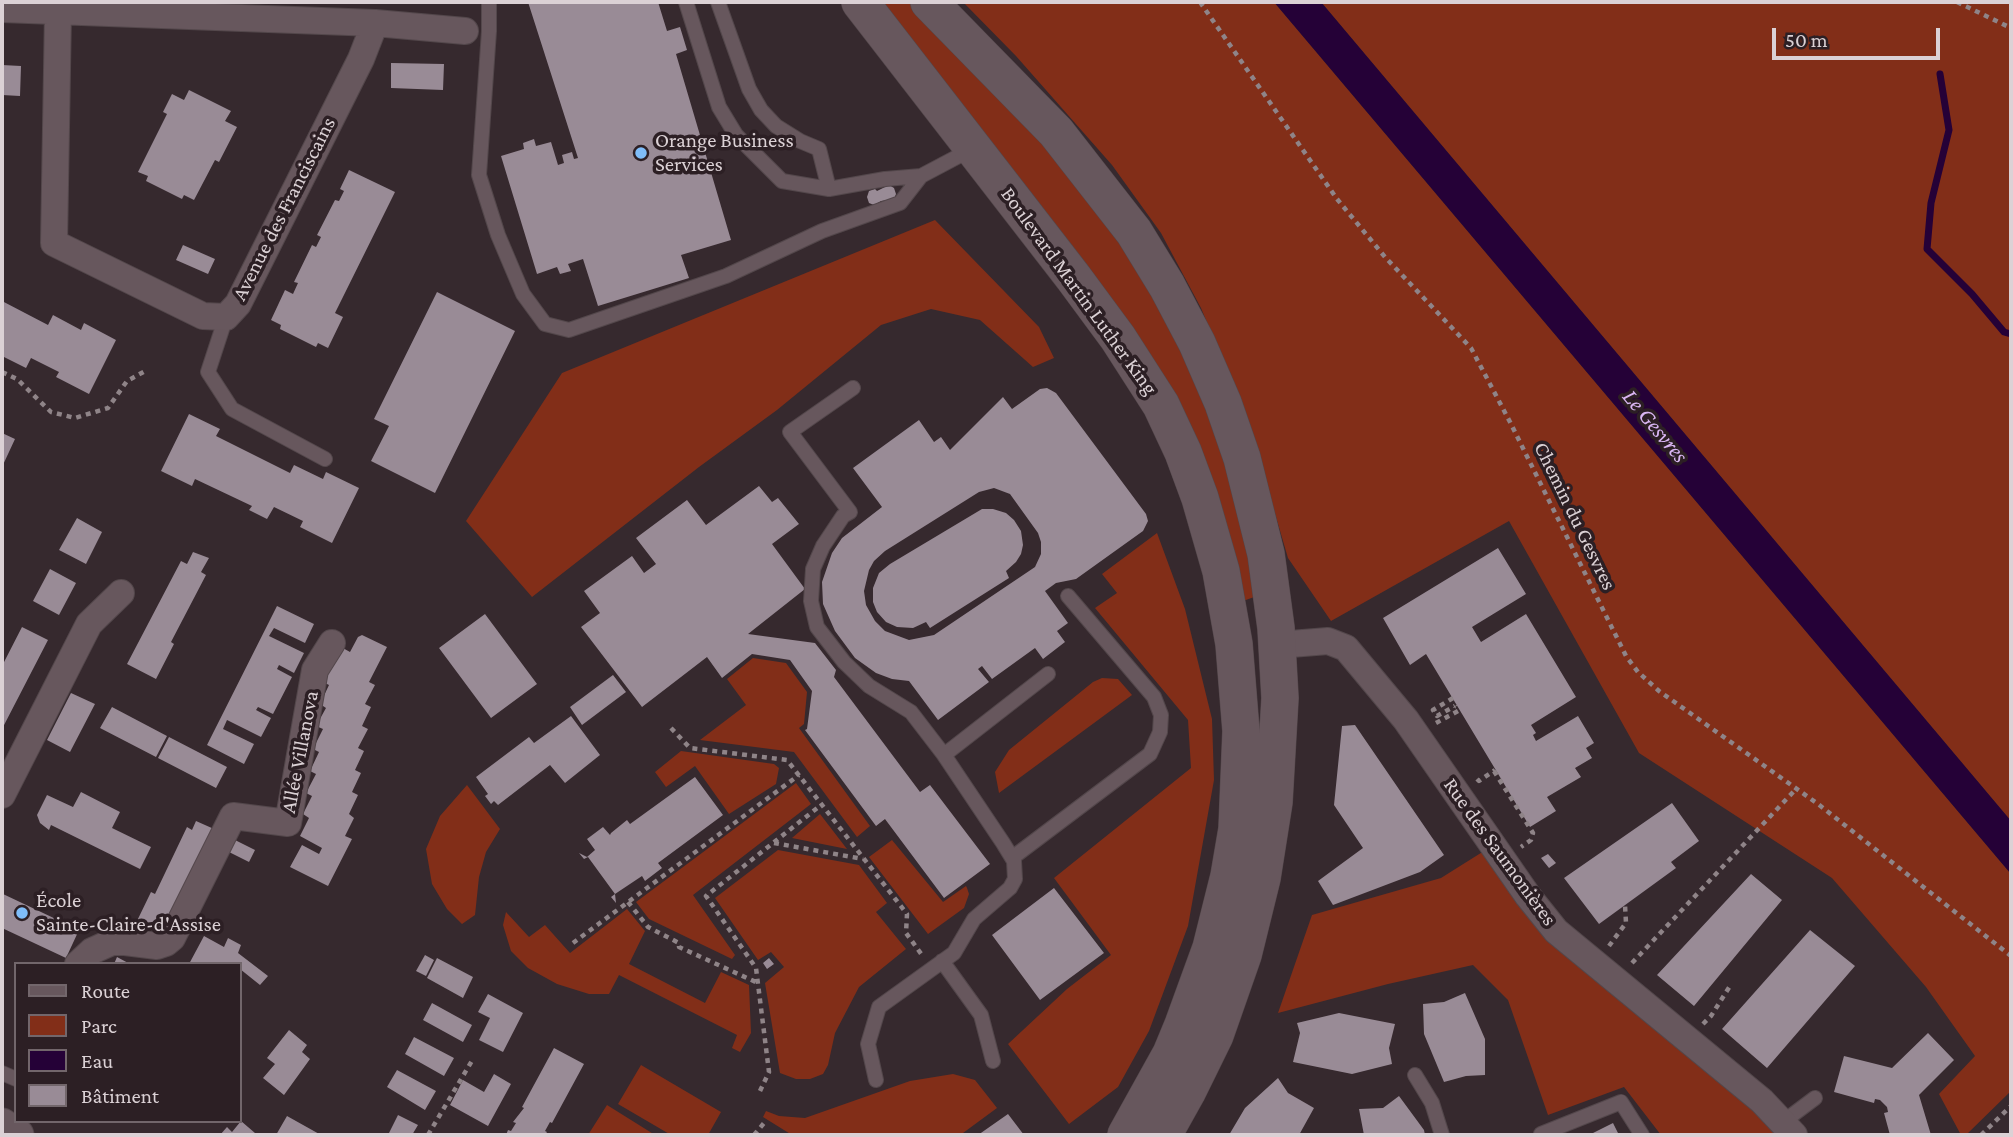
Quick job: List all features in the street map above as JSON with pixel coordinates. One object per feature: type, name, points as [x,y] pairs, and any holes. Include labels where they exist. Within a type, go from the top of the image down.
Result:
[{"type":"main road","name":"Boulevard Martin Luther King","points":[[860,2],[1111,328],[1161,405],[1183,452],[1212,534],[1221,571],[1239,687],[1241,757],[1237,828],[1229,876],[1227,952]]},
{"type":"main road","points":[[929,2],[1056,132],[1127,223],[1167,286],[1197,343],[1223,403],[1242,458],[1266,554],[1278,645],[1280,733],[1274,802],[1262,878],[1227,952],[1126,1135]]},
{"type":"main road","points":[[1163,1135],[1215,1035],[1227,952]]},
{"type":"street","points":[[2,9],[375,23],[477,31]]},
{"type":"street","name":"Avenue des Franciscains","points":[[58,12],[54,243],[203,316],[226,317],[238,304],[360,59],[375,23]]},
{"type":"street","points":[[2,795],[89,624],[121,593]]},
{"type":"street","name":"Rue des Saumonières","points":[[1278,645],[1328,641],[1346,648],[1416,734],[1531,900],[1556,930],[1762,1101],[1789,1129]]},
{"type":"street","name":"Allée Villanova","points":[[80,962],[92,951],[113,942],[157,946],[166,943],[177,931],[233,816],[288,823],[315,670],[332,643]]},
{"type":"lane","points":[[489,2],[477,31],[479,175],[523,294],[545,324],[569,330],[726,276],[822,230],[900,203],[921,176]]},
{"type":"lane","points":[[686,2],[719,107],[736,135],[782,181],[829,189],[921,176],[973,148]]},
{"type":"lane","points":[[718,2],[749,89],[761,110],[776,126],[819,149],[829,189]]},
{"type":"lane","points":[[226,317],[208,372],[232,409],[325,459]]},
{"type":"lane","points":[[853,388],[790,432],[849,512],[843,516],[823,546],[813,569],[811,601],[817,627],[844,662],[869,686],[911,712],[944,755],[1012,858],[1015,879],[1010,888],[974,919],[954,953],[879,1007],[868,1044],[876,1080]]},
{"type":"lane","points":[[1012,858],[1150,754],[1160,732],[1161,715],[1154,697],[1068,596]]},
{"type":"lane","points":[[944,755],[1048,674]]},
{"type":"lane","points":[[937,965],[981,1015],[993,1061]]},
{"type":"lane","points":[[1415,1075],[1432,1103],[1442,1135]]},
{"type":"lane","points":[[1789,1129],[1815,1098]]},
{"type":"lane","points":[[1541,1134],[1621,1102],[1642,1135]]},
{"type":"path","name":"Chemin du Gesvres","points":[[1200,2],[1337,199],[1385,257],[1471,348],[1626,656],[1638,672],[1659,691],[1796,789],[2011,956]]},
{"type":"path","points":[[1957,2],[2011,28]]},
{"type":"path","points":[[2,372],[17,379],[51,412],[75,418],[108,408],[127,380],[147,370]]},
{"type":"path","points":[[1416,734],[1458,711],[1455,706],[1437,716],[1433,710],[1453,698]]},
{"type":"path","points":[[671,728],[690,748],[787,760],[907,914],[906,933],[937,965]]},
{"type":"path","points":[[1494,771],[1533,834],[1531,839],[1502,858]]},
{"type":"path","points":[[573,943],[799,775]]},
{"type":"path","points":[[1631,964],[1796,789]]},
{"type":"path","points":[[760,1091],[769,1072],[756,968],[706,897],[821,805]]},
{"type":"path","points":[[774,843],[864,859]]},
{"type":"path","points":[[628,902],[648,928],[679,943],[679,947],[758,983]]},
{"type":"path","points":[[1593,961],[1616,939],[1626,923],[1625,905]]},
{"type":"path","points":[[1688,1040],[1711,1016],[1730,986]]},
{"type":"path","points":[[428,1135],[473,1059]]},
{"type":"path","points":[[1981,1135],[2011,1106]]},
{"type":"path","points":[[754,1135],[764,1123]]},
{"type":"green space","points":[[874,2],[911,2],[970,60],[1057,151],[1160,300],[1233,469],[1257,596],[1243,601],[1202,476]]},
{"type":"green space","points":[[963,2],[1274,2],[2011,874],[2011,1091],[1966,1135],[1961,1135],[1939,1094],[1975,1056],[1926,987],[1832,878],[1639,753],[1509,521],[1331,621],[1288,558],[1249,425],[1201,308],[1161,233],[1112,165],[1016,56]]},
{"type":"green space","points":[[1321,2],[2011,2],[2011,821]]},
{"type":"green space","points":[[935,220],[1039,327],[1054,358],[1033,367],[980,320],[931,309],[881,325],[777,410],[532,597],[466,521],[562,373]]},
{"type":"green space","points":[[1157,533],[1185,609],[1212,719],[1214,780],[1188,926],[1149,1031],[1118,1087],[1069,1124],[1008,1044],[1067,989],[1111,955],[1054,878],[1191,768],[1188,720],[1095,608],[1117,593],[1102,574]]},
{"type":"green space","points":[[753,658],[786,663],[807,692],[804,724],[799,728],[870,826],[857,837],[794,752],[700,740],[746,705],[727,679]]},
{"type":"green space","points":[[1102,678],[1118,679],[1132,695],[999,793],[995,772],[1009,750],[1093,682]]},
{"type":"green space","points":[[681,751],[774,764],[779,768],[776,784],[729,814],[695,766],[666,787],[655,772]]},
{"type":"green space","points":[[796,783],[811,804],[693,895],[735,955],[732,959],[649,919],[636,902]]},
{"type":"green space","points":[[467,785],[500,829],[486,852],[479,877],[475,915],[462,924],[447,909],[432,884],[426,849],[440,816]]},
{"type":"green space","points":[[820,814],[847,849],[792,838]]},
{"type":"green space","points":[[892,840],[943,902],[966,886],[967,888],[969,894],[964,908],[928,934],[869,857]]},
{"type":"green space","points":[[778,850],[859,865],[887,903],[876,912],[906,949],[859,987],[835,1033],[828,1065],[823,1074],[810,1079],[796,1079],[780,1073],[765,983],[784,967],[771,952],[758,960],[715,898]]},
{"type":"green space","points":[[1484,851],[1756,1108],[1781,1135],[1661,1135],[1624,1087],[1548,1115],[1508,1000],[1473,965],[1278,1013],[1312,915],[1441,878]]},
{"type":"green space","points":[[627,909],[645,931],[629,964],[705,1003],[721,972],[749,985],[751,1033],[740,1052],[732,1048],[737,1035],[619,975],[609,994],[589,994],[557,984],[528,968],[511,951],[503,925],[506,912],[529,937],[545,925],[570,953]]},
{"type":"green space","points":[[641,1065],[721,1112],[708,1135],[671,1135],[618,1104]]},
{"type":"green space","points":[[953,1074],[975,1080],[997,1108],[963,1133],[964,1135],[792,1135],[763,1117],[766,1111],[779,1116],[805,1118],[910,1081]]},
{"type":"green space","points":[[607,1105],[655,1135],[588,1135]]},
{"type":"water","name":"Le Gesvres","points":[[1274,2],[1321,2],[2011,821],[2011,874]]},
{"type":"building","name":"Orange Business Services","points":[[528,2],[658,2],[667,31],[680,27],[687,50],[676,54],[731,240],[681,255],[689,278],[598,306],[583,259],[568,264],[571,271],[560,274],[557,267],[537,274],[501,156],[524,149],[523,143],[534,139],[536,146],[551,142],[558,165],[564,163],[562,155],[572,152],[574,159],[578,158]]},
{"type":"building","points":[[391,63],[444,64],[443,90],[391,88]]},
{"type":"building","points":[[2,65],[21,66],[20,96],[2,95]]},
{"type":"building","points":[[189,90],[231,111],[225,121],[237,127],[219,162],[215,160],[194,200],[184,195],[182,199],[146,181],[148,176],[138,172],[167,114],[163,112],[172,94],[184,100]]},
{"type":"building","points":[[349,170],[395,192],[335,313],[343,317],[328,348],[318,343],[316,347],[280,329],[281,325],[271,320],[285,290],[293,294],[298,283],[294,282],[312,245],[316,247],[321,237],[317,235],[335,200],[339,201],[344,191],[340,189]]},
{"type":"building","points":[[889,185],[894,188],[894,199],[874,205],[869,203],[869,191],[877,191]]},
{"type":"building","points":[[183,245],[215,259],[208,274],[176,260]]},
{"type":"building","points":[[437,292],[515,331],[435,493],[371,461],[389,426],[374,419]]},
{"type":"building","points":[[2,301],[48,325],[53,315],[81,330],[84,323],[116,340],[89,394],[56,377],[59,372],[31,358],[26,368],[2,356]]},
{"type":"building","points":[[1047,388],[1056,393],[1146,514],[1148,521],[1143,531],[1076,579],[1056,583],[1045,591],[1068,623],[1057,631],[1065,642],[1043,659],[1035,648],[992,679],[982,666],[978,669],[989,682],[938,720],[909,681],[876,673],[855,658],[835,631],[823,604],[822,582],[832,553],[842,538],[882,507],[853,468],[919,420],[934,442],[941,437],[950,450],[1003,397],[1012,409],[1040,389]],"holes":[[[994,488],[1010,494],[1038,533],[1041,554],[1035,567],[934,635],[909,640],[885,631],[875,621],[866,605],[864,591],[874,561],[885,551],[979,492]]]},
{"type":"building","points":[[189,414],[220,429],[216,436],[290,473],[294,465],[323,479],[326,472],[359,488],[332,543],[300,527],[303,521],[274,507],[267,519],[249,510],[252,506],[195,479],[192,486],[161,471]]},
{"type":"building","points":[[2,433],[15,439],[2,467]]},
{"type":"building","points":[[759,486],[772,502],[778,498],[799,524],[772,544],[805,589],[748,634],[815,643],[836,670],[834,677],[920,792],[930,785],[990,864],[944,898],[885,819],[876,826],[805,730],[812,691],[790,660],[752,654],[722,678],[707,657],[642,707],[581,627],[600,613],[584,591],[632,556],[644,573],[656,564],[636,538],[687,500],[706,525]]},
{"type":"building","points":[[982,509],[1006,513],[1021,531],[1021,554],[1006,571],[1009,578],[930,628],[926,622],[913,628],[897,627],[886,622],[873,602],[873,588],[879,573]]},
{"type":"building","points":[[77,518],[102,532],[86,564],[59,550]]},
{"type":"building","points":[[1498,548],[1526,594],[1472,627],[1481,642],[1526,614],[1576,697],[1531,725],[1536,733],[1533,735],[1536,741],[1578,716],[1594,743],[1586,748],[1592,758],[1575,768],[1581,777],[1547,797],[1556,811],[1530,827],[1426,654],[1410,665],[1383,618]]},
{"type":"building","points":[[193,552],[209,558],[201,572],[206,575],[171,642],[174,644],[156,679],[127,664],[181,561],[187,564]]},
{"type":"building","points":[[50,569],[76,583],[59,615],[33,601]]},
{"type":"building","points":[[277,606],[314,624],[305,643],[274,628],[269,636],[304,653],[294,673],[279,665],[277,669],[292,677],[273,714],[258,707],[256,710],[271,718],[261,737],[227,720],[223,729],[254,744],[244,764],[207,745]]},
{"type":"building","points":[[485,614],[537,684],[491,718],[439,648]]},
{"type":"building","points":[[22,627],[48,640],[2,729],[2,666]]},
{"type":"building","points":[[362,635],[387,647],[369,682],[375,685],[365,704],[371,707],[362,726],[368,729],[358,748],[364,751],[355,770],[361,773],[352,792],[358,795],[349,814],[354,818],[345,836],[352,839],[328,886],[290,867],[302,845],[319,854],[322,848],[300,836],[309,818],[303,814],[312,796],[306,793],[316,774],[310,771],[319,752],[313,749],[323,729],[316,726],[326,708],[320,704],[329,685],[323,682],[341,647],[350,652],[358,637]]},
{"type":"building","points":[[613,675],[626,692],[582,725],[570,707]]},
{"type":"building","points":[[71,693],[95,704],[70,752],[47,740]]},
{"type":"building","points":[[112,707],[167,736],[156,757],[100,728]]},
{"type":"building","points":[[571,716],[600,755],[565,783],[550,765],[498,805],[494,801],[491,804],[485,796],[488,794],[476,777],[529,737],[534,743]]},
{"type":"building","points":[[1355,725],[1444,855],[1420,872],[1333,905],[1318,881],[1363,848],[1334,805],[1342,726]]},
{"type":"building","points":[[169,737],[227,767],[216,788],[158,758]]},
{"type":"building","points":[[695,777],[723,815],[658,863],[662,868],[645,881],[642,876],[615,894],[588,857],[584,859],[579,853],[587,857],[595,850],[587,839],[603,827],[610,835],[627,820],[630,824]]},
{"type":"building","points":[[81,792],[120,812],[112,828],[151,847],[140,869],[51,825],[49,830],[40,823],[37,815],[47,795],[73,807]]},
{"type":"building","points":[[1672,803],[1699,841],[1671,862],[1676,868],[1599,924],[1564,878]]},
{"type":"building","points":[[196,821],[214,829],[162,935],[136,923],[151,892],[155,894],[187,827],[192,830]]},
{"type":"building","points":[[231,838],[255,850],[249,862],[225,850]]},
{"type":"building","points":[[1548,854],[1556,863],[1549,868],[1541,858]]},
{"type":"building","points":[[1751,874],[1782,900],[1694,1006],[1657,975]]},
{"type":"building","points":[[1054,888],[1104,953],[1040,1000],[992,935]]},
{"type":"building","name":"École Sainte-Claire-d'Assise","points":[[3,894],[79,930],[66,958],[2,928]]},
{"type":"building","points":[[1810,930],[1855,966],[1767,1068],[1722,1029]]},
{"type":"building","points":[[204,936],[224,947],[228,938],[241,945],[238,953],[268,976],[260,985],[242,971],[242,962],[190,962]]},
{"type":"building","points":[[425,955],[434,960],[426,976],[416,971]]},
{"type":"building","points":[[437,958],[473,977],[463,998],[427,978]]},
{"type":"building","points":[[769,958],[774,964],[767,969],[763,963]]},
{"type":"building","points":[[1465,993],[1485,1039],[1485,1075],[1466,1076],[1444,1082],[1424,1034],[1423,1004],[1444,1002]]},
{"type":"building","points":[[488,994],[523,1013],[503,1052],[479,1040],[490,1018],[478,1012]]},
{"type":"building","points":[[432,1003],[472,1025],[463,1042],[423,1020]]},
{"type":"building","points":[[1339,1013],[1395,1024],[1389,1048],[1392,1064],[1352,1074],[1293,1062],[1300,1033],[1297,1023]]},
{"type":"building","points":[[289,1030],[307,1045],[302,1052],[310,1059],[284,1095],[263,1078],[275,1064],[267,1058]]},
{"type":"building","points":[[1928,1033],[1954,1060],[1919,1095],[1931,1135],[1890,1135],[1884,1113],[1888,1112],[1887,1107],[1880,1100],[1875,1099],[1874,1103],[1834,1092],[1844,1056],[1892,1068]]},
{"type":"building","points":[[414,1037],[454,1058],[444,1076],[405,1054]]},
{"type":"building","points":[[554,1048],[584,1064],[552,1123],[550,1122],[545,1135],[506,1135],[516,1123],[513,1122],[524,1108],[522,1107]]},
{"type":"building","points":[[397,1070],[436,1091],[425,1110],[387,1087]]},
{"type":"building","points":[[494,1074],[511,1084],[488,1126],[450,1105],[463,1080],[484,1092]]},
{"type":"building","points":[[1278,1078],[1288,1093],[1314,1108],[1299,1135],[1229,1135],[1245,1108]]},
{"type":"building","points":[[1399,1096],[1425,1135],[1364,1135],[1359,1109],[1383,1108]]},
{"type":"building","points":[[1008,1114],[1024,1135],[978,1135]]},
{"type":"building","points":[[398,1115],[418,1125],[412,1135],[388,1135]]},
{"type":"building","points":[[287,1116],[321,1135],[276,1135]]},
{"type":"building","points":[[242,1122],[255,1133],[220,1135],[227,1127],[232,1132]]},
{"type":"building","points":[[1613,1123],[1619,1135],[1589,1135]]},
{"type":"waterway","points":[[1940,74],[1949,130],[1931,203],[1927,249],[1972,294],[2004,332],[2011,334]]},
{"type":"place","name":"Orange Business Services","points":[[641,153]]},
{"type":"place","name":"École Sainte-Claire-d'Assise","points":[[22,913]]}]
